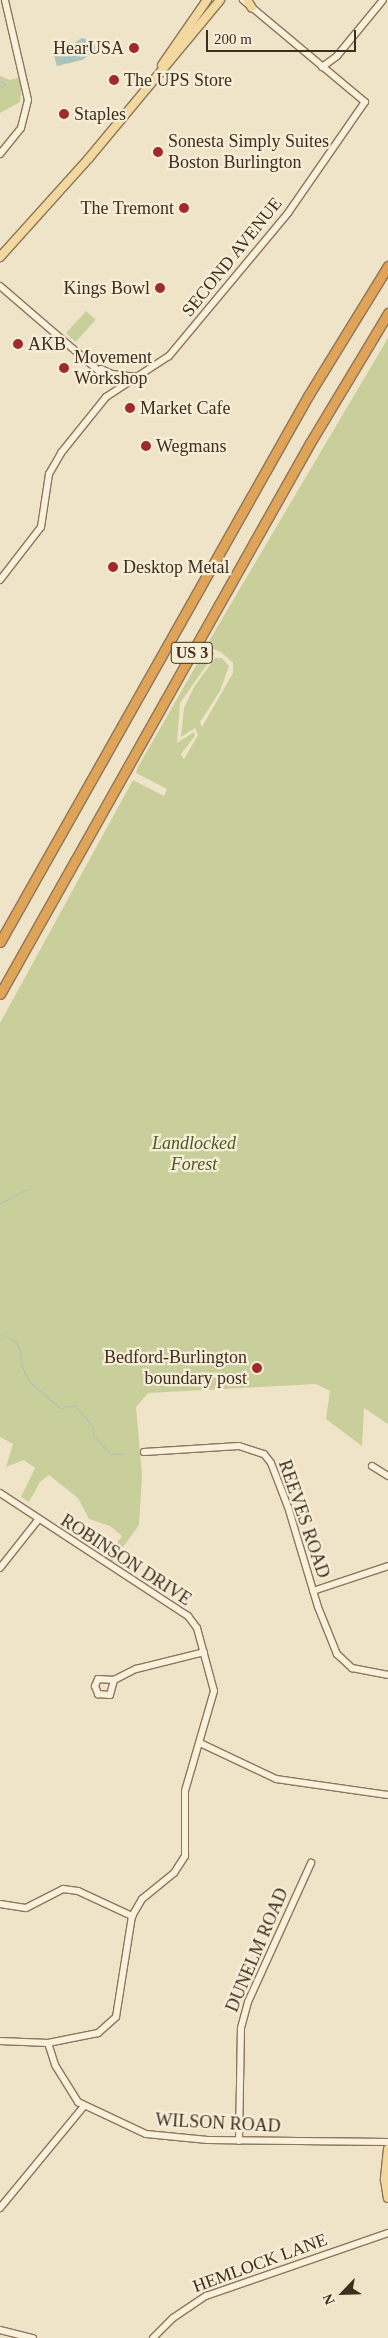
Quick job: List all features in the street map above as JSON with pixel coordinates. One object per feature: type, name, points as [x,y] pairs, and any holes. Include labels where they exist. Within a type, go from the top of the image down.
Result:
[{"type":"highway","name":"US 3","points":[[0,942],[308,396],[388,266]]},
{"type":"highway","name":"US 3","points":[[0,994],[310,443],[388,313]]},
{"type":"main road","points":[[158,72],[174,43],[208,0]]},
{"type":"main road","points":[[0,257],[83,165],[158,72],[220,0]]},
{"type":"main road","points":[[247,0],[252,8]]},
{"type":"main road","points":[[388,2149],[385,2180],[388,2198]]},
{"type":"street","points":[[0,154],[21,128],[28,100],[5,0]]},
{"type":"street","name":"SECOND AVENUE","points":[[106,397],[122,384],[170,356],[278,225],[365,102],[243,0]]},
{"type":"street","points":[[322,67],[337,56],[383,0]]},
{"type":"street","points":[[0,286],[98,367],[116,388]]},
{"type":"street","points":[[110,380],[120,375],[138,376]]},
{"type":"street","points":[[120,375],[122,384]]},
{"type":"street","points":[[0,580],[41,527],[52,466],[106,397],[110,380]]},
{"type":"street","name":"REEVES ROAD","points":[[144,1452],[239,1446],[264,1454],[271,1463],[288,1507],[324,1623],[341,1659],[352,1668],[388,1675]]},
{"type":"street","points":[[372,1466],[388,1476]]},
{"type":"street","name":"ROBINSON DRIVE","points":[[0,1493],[38,1520],[188,1616],[197,1628],[214,1697],[186,1791],[185,1856],[174,1873],[142,1899],[132,1916],[119,2007],[113,2023],[86,2037],[48,2043]]},
{"type":"street","points":[[0,1568],[38,1520]]},
{"type":"street","points":[[313,1591],[388,1566]]},
{"type":"street","points":[[114,1680],[136,1669],[204,1652]]},
{"type":"street","points":[[200,1743],[276,1780],[388,1795]]},
{"type":"street","name":"DUNELM ROAD","points":[[240,2141],[241,2028],[248,2002],[310,1863]]},
{"type":"street","points":[[0,1904],[26,1908],[63,1889],[72,1890],[132,1916]]},
{"type":"street","points":[[0,2041],[48,2043]]},
{"type":"street","name":"WILSON ROAD","points":[[48,2043],[74,2098],[84,2106],[146,2134],[240,2141],[388,2142]]},
{"type":"street","points":[[0,2208],[84,2106]]},
{"type":"street","name":"HEMLOCK LANE","points":[[152,2338],[173,2318],[206,2296],[388,2233]]},
{"type":"street","points":[[0,2330],[32,2338]]},
{"type":"green space","points":[[0,76],[10,80],[20,77],[22,83],[20,102],[0,113]]},
{"type":"green space","points":[[86,311],[96,320],[76,342],[66,333]]},
{"type":"green space","name":"Landlocked Forest","points":[[388,338],[388,1424],[364,1408],[362,1446],[326,1419],[330,1391],[316,1384],[148,1393],[136,1407],[142,1475],[139,1525],[112,1562],[106,1558],[122,1536],[110,1526],[89,1519],[78,1498],[49,1475],[40,1482],[29,1502],[21,1497],[35,1468],[24,1460],[6,1467],[13,1444],[0,1437],[0,1023],[133,780],[164,796],[167,789],[136,773],[138,767],[205,650],[215,653],[180,703],[177,743],[194,732],[195,736],[181,754],[184,759],[198,735],[195,728],[181,737],[184,708],[194,687],[215,658],[222,658],[229,666],[220,691],[200,722],[202,727],[233,673],[233,663],[221,652],[206,646]]},
{"type":"water","points":[[82,38],[94,41],[95,51],[82,60],[57,66],[54,56]]},
{"type":"waterway","points":[[0,81],[5,84],[0,88]]},
{"type":"waterway","points":[[0,1203],[28,1189]]},
{"type":"waterway","points":[[0,1334],[14,1340],[20,1350],[21,1364],[29,1381],[60,1408],[74,1405],[93,1427],[93,1436],[111,1454],[123,1453]]},
{"type":"place","name":"HearUSA","points":[[134,48]]},
{"type":"place","name":"The UPS Store","points":[[114,80]]},
{"type":"place","name":"Staples","points":[[64,114]]},
{"type":"place","name":"Sonesta Simply Suites Boston Burlington","points":[[158,152]]},
{"type":"place","name":"The Tremont","points":[[184,208]]},
{"type":"place","name":"Kings Bowl","points":[[160,288]]},
{"type":"place","name":"AKB","points":[[18,344]]},
{"type":"place","name":"Movement Workshop","points":[[64,368]]},
{"type":"place","name":"Market Cafe","points":[[130,408]]},
{"type":"place","name":"Wegmans","points":[[146,446]]},
{"type":"place","name":"Desktop Metal","points":[[113,567]]},
{"type":"place","name":"Bedford-Burlington boundary post","points":[[257,1368]]}]
